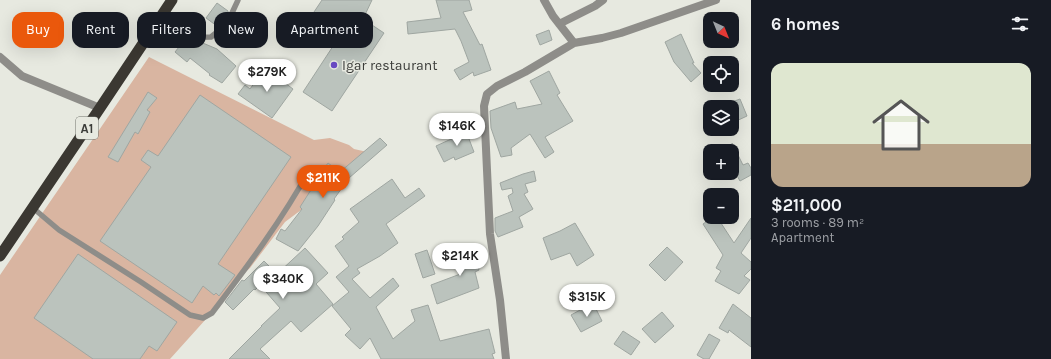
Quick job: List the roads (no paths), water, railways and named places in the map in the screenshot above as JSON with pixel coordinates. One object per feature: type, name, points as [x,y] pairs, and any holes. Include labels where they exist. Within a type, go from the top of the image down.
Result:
[{"type":"highway","name":"A1","points":[[164,12],[172,0]]},
{"type":"highway","name":"A1","points":[[0,256],[140,48]]},
{"type":"street","points":[[544,0],[553,16],[574,43]]},
{"type":"street","points":[[560,24],[595,6],[603,0]]},
{"type":"street","points":[[506,359],[500,300],[490,234],[484,106],[487,94],[497,86],[525,72],[574,43],[621,33],[716,0]]},
{"type":"street","points":[[0,57],[22,76],[100,108]]},
{"type":"lane","points":[[232,12],[238,0]]},
{"type":"lane","points":[[33,208],[59,230],[190,315],[203,318],[212,313],[253,260],[310,170]]},
{"type":"place","name":"Igar restaurant","points":[[334,65]]}]
